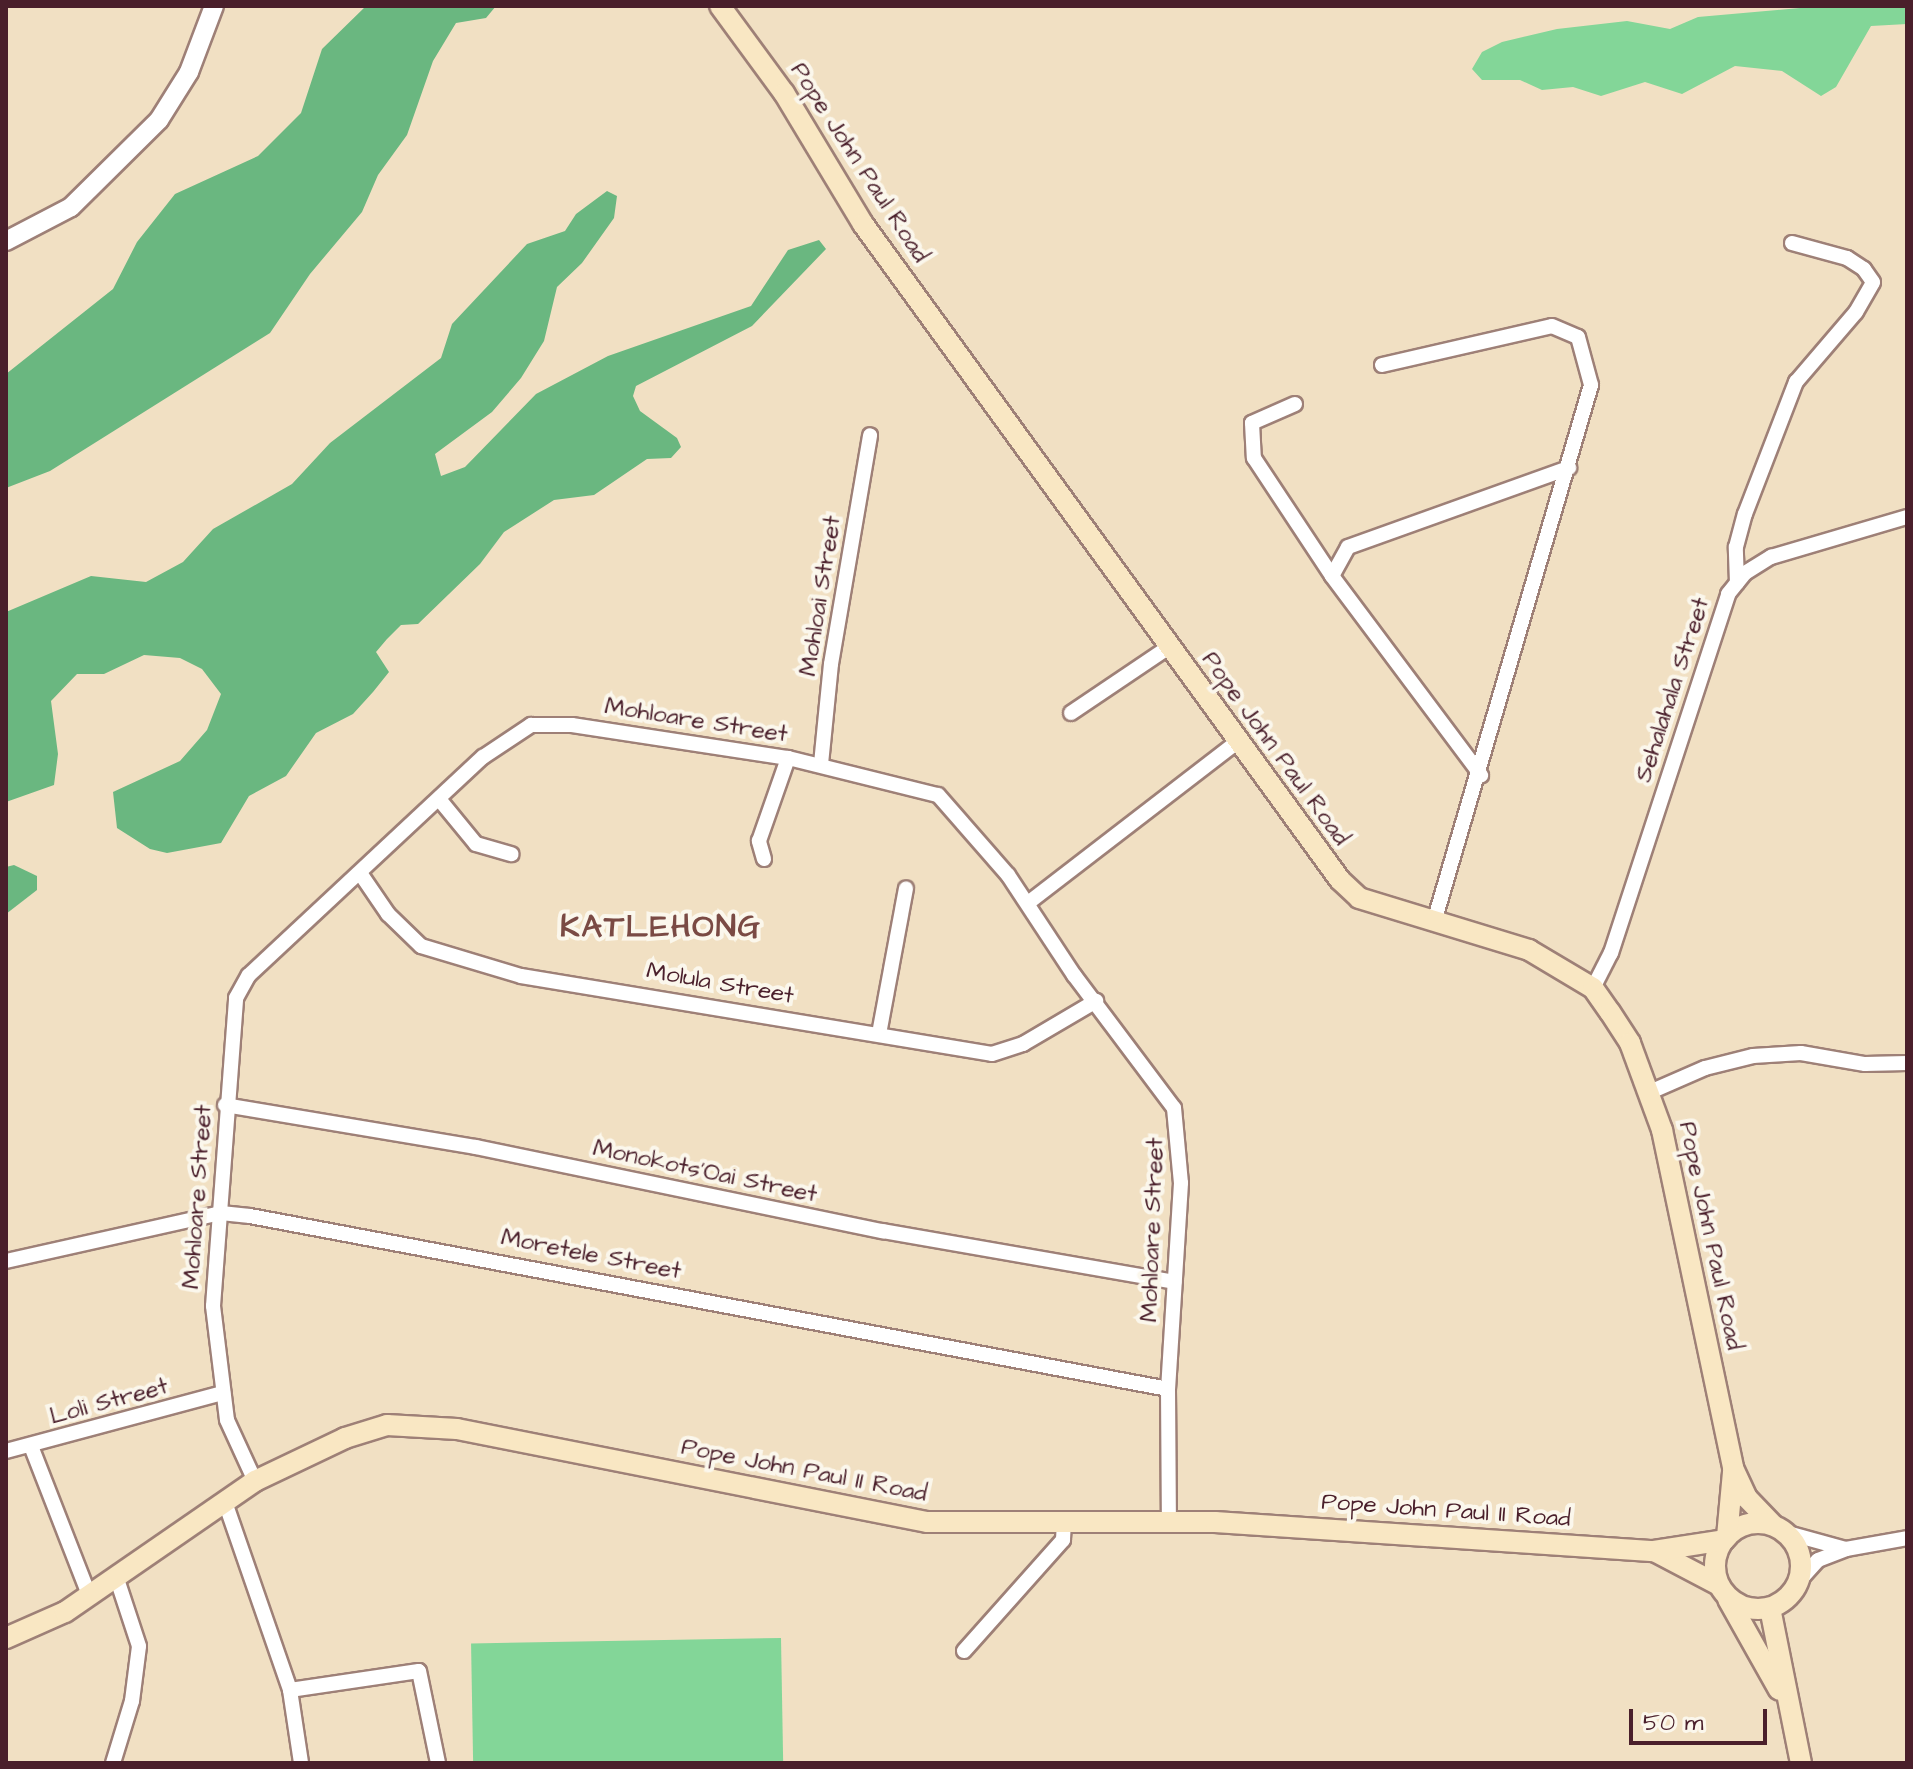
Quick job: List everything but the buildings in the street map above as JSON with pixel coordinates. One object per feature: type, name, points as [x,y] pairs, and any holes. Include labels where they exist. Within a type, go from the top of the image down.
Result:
[{"type":"main road","name":"Pope John Paul Road","points":[[720,6],[784,93],[863,224],[1313,848],[1359,898],[1529,950],[1593,988],[1630,1043],[1650,1092],[1676,1188],[1733,1468],[1747,1498],[1779,1529]]},
{"type":"main road","name":"Pope John Paul II Road","points":[[6,1638],[65,1612],[255,1481],[366,1430],[416,1424],[927,1522],[1169,1521],[1654,1551]]},
{"type":"main road","name":"Pope John Paul Road","points":[[1725,1538],[1733,1468]]},
{"type":"main road","points":[[1753,1523],[1779,1529],[1799,1554],[1799,1581],[1783,1602],[1770,1608],[1745,1608],[1722,1589],[1654,1551],[1725,1538],[1753,1523]]},
{"type":"main road","points":[[1725,1538],[1715,1562],[1722,1589],[1789,1711]]},
{"type":"main road","points":[[1770,1608],[1801,1763]]},
{"type":"street","points":[[6,241],[71,207],[148,132],[189,72],[214,6]]},
{"type":"street","points":[[1737,583],[1736,547],[1745,514],[1796,382],[1856,312],[1873,282],[1864,269],[1847,258],[1792,243]]},
{"type":"street","points":[[1382,365],[1552,326],[1566,328],[1578,337],[1591,385],[1481,775],[1434,922]]},
{"type":"street","points":[[1295,404],[1252,423],[1250,445],[1332,576],[1481,775]]},
{"type":"street","name":"Mohloai Street","points":[[821,764],[831,664],[870,435]]},
{"type":"street","points":[[1332,576],[1348,547],[1569,468]]},
{"type":"street","name":"Sehalahala Street","points":[[1593,988],[1611,953],[1716,624],[1737,583],[1771,557],[1907,517]]},
{"type":"street","points":[[1071,713],[1169,647]]},
{"type":"street","name":"Mohloare Street","points":[[255,1481],[227,1420],[213,1306],[221,1213],[225,1105],[236,998],[249,975],[483,757],[531,725],[608,729],[788,758],[938,795],[1028,903],[1174,1108],[1181,1169],[1168,1389],[1169,1521]]},
{"type":"street","points":[[1028,903],[1236,743]]},
{"type":"street","points":[[764,859],[759,841],[788,758]]},
{"type":"street","points":[[439,799],[476,844],[512,854]]},
{"type":"street","name":"Molula Street","points":[[360,873],[388,914],[421,946],[521,976],[992,1054],[1023,1044],[1096,1001]]},
{"type":"street","points":[[879,1034],[906,888]]},
{"type":"street","points":[[1650,1092],[1705,1068],[1753,1056],[1801,1053],[1865,1064],[1907,1063]]},
{"type":"street","name":"Monokots'Oai Street","points":[[225,1105],[476,1147],[883,1231],[1175,1282]]},
{"type":"street","name":"Moretele Street","points":[[6,1261],[221,1213],[426,1246],[1168,1389]]},
{"type":"street","name":"Loli Street","points":[[6,1451],[223,1393]]},
{"type":"street","points":[[31,1446],[89,1595]]},
{"type":"street","points":[[225,1502],[290,1690],[301,1763]]},
{"type":"street","points":[[964,1651],[1063,1540],[1064,1522]]},
{"type":"street","points":[[1779,1529],[1846,1549]]},
{"type":"street","points":[[1799,1581],[1818,1560],[1846,1549],[1907,1538]]},
{"type":"street","points":[[113,1763],[132,1701],[139,1646],[116,1576]]},
{"type":"street","points":[[290,1690],[419,1671],[438,1763]]},
{"type":"green space","points":[[366,6],[496,6],[486,18],[456,23],[433,61],[407,135],[378,175],[362,212],[310,274],[270,333],[50,471],[6,488],[6,374],[113,289],[137,242],[175,194],[258,156],[301,113],[322,49]]},
{"type":"green space","points":[[1822,6],[1907,6],[1907,24],[1871,26],[1836,87],[1821,96],[1782,71],[1735,66],[1682,94],[1645,82],[1601,96],[1573,87],[1542,90],[1520,80],[1482,80],[1472,69],[1482,52],[1502,42],[1557,29],[1627,21],[1670,29],[1698,17]]},
{"type":"green space","points":[[607,191],[617,196],[614,218],[582,263],[557,287],[544,341],[521,378],[492,412],[435,454],[441,476],[465,467],[536,394],[608,356],[751,306],[788,250],[819,240],[826,249],[752,326],[636,386],[633,396],[640,411],[677,438],[681,447],[671,458],[647,459],[594,495],[554,500],[504,532],[480,564],[418,624],[401,625],[387,639],[376,652],[389,672],[373,692],[353,714],[316,733],[286,776],[249,796],[221,843],[167,853],[150,849],[117,828],[113,792],[180,761],[207,730],[221,694],[202,669],[180,658],[144,655],[104,674],[77,674],[51,701],[58,754],[54,785],[6,802],[6,612],[91,576],[146,582],[183,562],[213,529],[292,484],[330,443],[441,358],[452,324],[527,244],[565,231],[576,214]]},
{"type":"green space","points":[[14,865],[37,876],[37,890],[6,914],[6,867]]},
{"type":"green space","points":[[781,1638],[783,1763],[473,1763],[471,1643]]},
{"type":"district","name":"KATLEHONG","points":[[661,927]]}]
